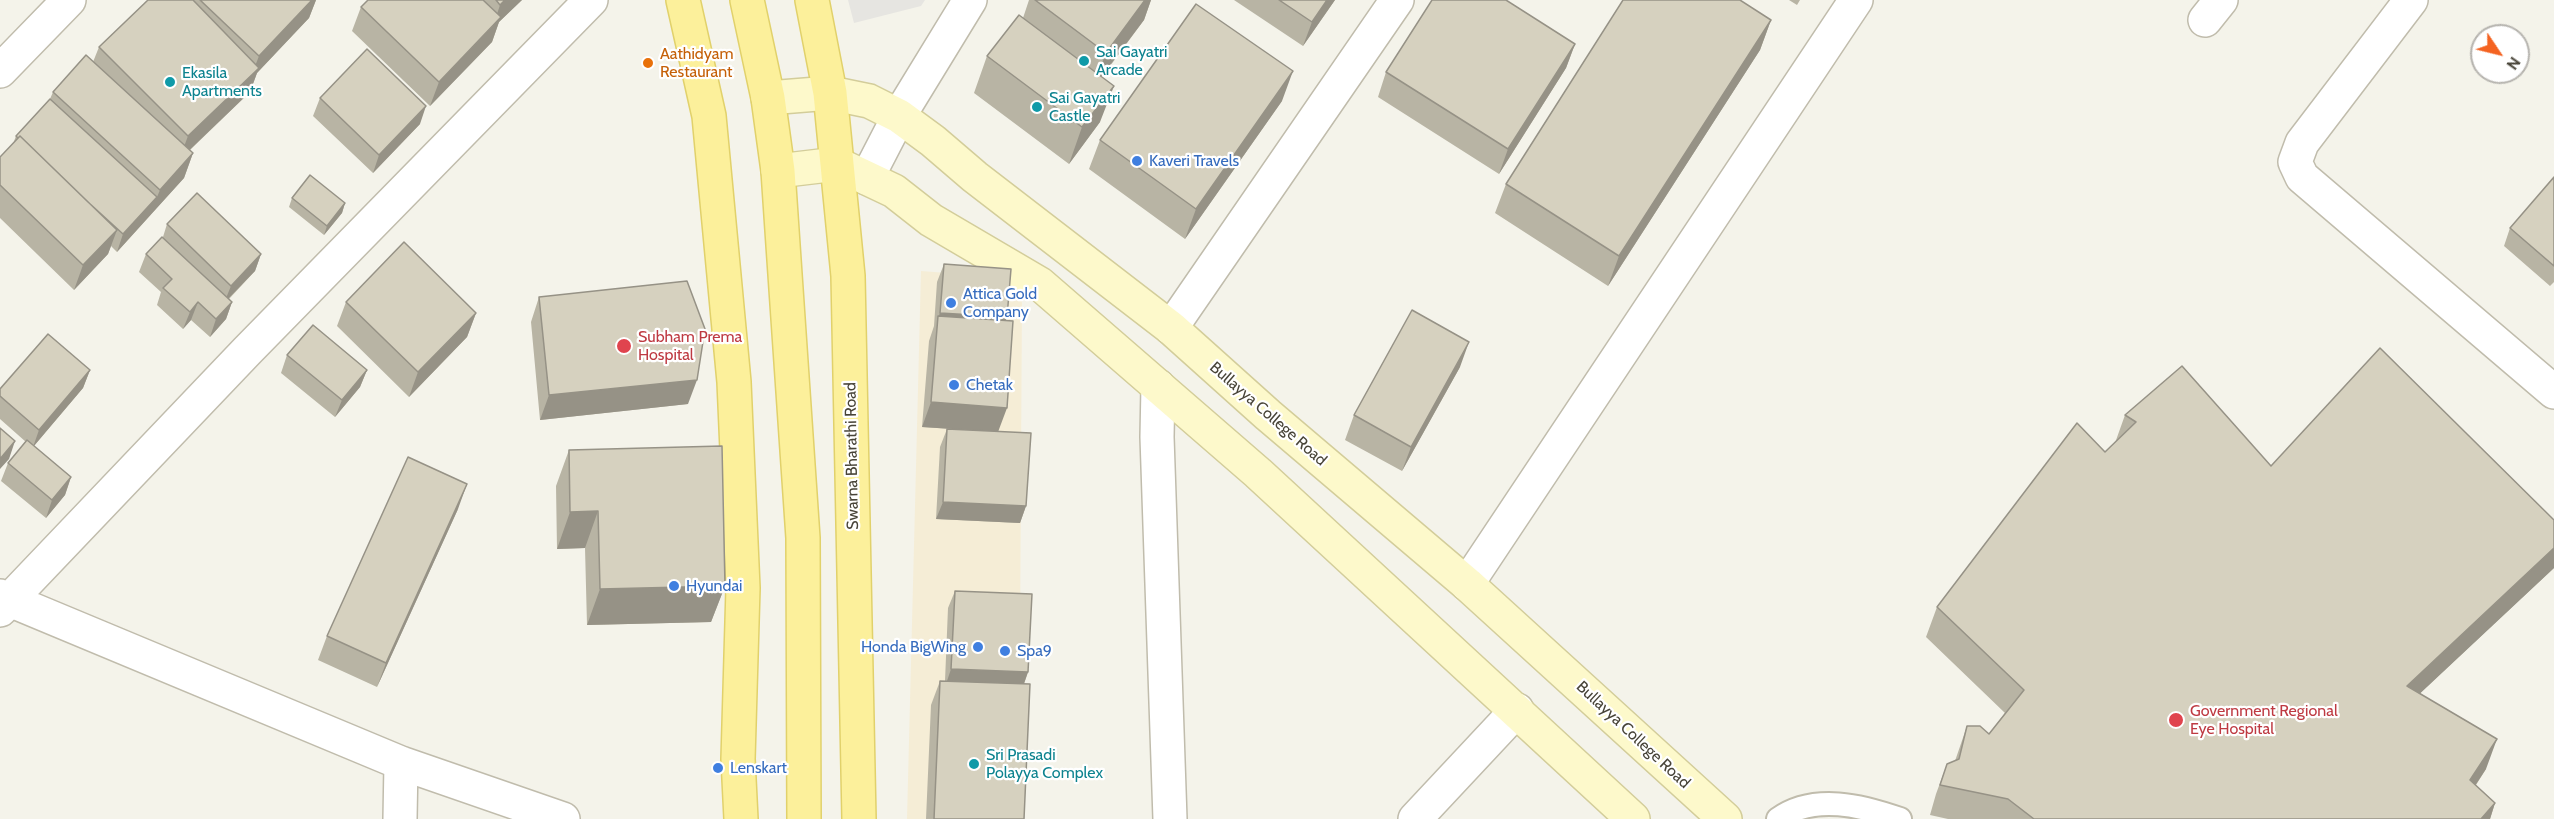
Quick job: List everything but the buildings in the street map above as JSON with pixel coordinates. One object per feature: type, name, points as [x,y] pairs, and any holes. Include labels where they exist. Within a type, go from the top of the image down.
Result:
[{"type":"main road","points":[[683,0],[709,116],[734,382],[743,588],[738,759],[741,819]]},
{"type":"main road","points":[[747,0],[768,98],[778,171],[803,538],[804,819]]},
{"type":"main road","name":"Swarna Bharathi Road","points":[[812,0],[830,93],[848,276],[859,819]]},
{"type":"main road","name":"Bullayya College Road","points":[[768,98],[830,93],[869,101],[899,116],[1171,328],[1268,415],[1467,584],[1725,819]]},
{"type":"main road","points":[[778,171],[837,164],[894,191],[931,220],[1040,284],[1258,473],[1633,819]]},
{"type":"street","points":[[0,71],[69,0]]},
{"type":"street","points":[[562,819],[401,763],[3,602],[591,0]]},
{"type":"street","points":[[867,178],[899,116],[970,0]]},
{"type":"street","points":[[1171,328],[1397,0]]},
{"type":"street","points":[[1467,584],[1856,0]]},
{"type":"street","points":[[2411,0],[2302,143],[2295,162],[2302,177],[2554,392]]},
{"type":"street","points":[[1158,386],[1156,437],[1170,819]]},
{"type":"street","points":[[1414,819],[1517,710]]},
{"type":"street","points":[[400,819],[401,763]]},
{"type":"lane","points":[[1778,819],[1818,804],[1862,805],[1900,819]]},
{"type":"shaded area","points":[[848,0],[925,0],[921,6],[854,23]]},
{"type":"shaded area","points":[[921,271],[999,277],[1022,293],[1019,819],[907,819]]},
{"type":"place","name":"Sai Gayatri Arcade","points":[[1084,61]]},
{"type":"place","name":"Aathidyam Restaurant","points":[[648,63]]},
{"type":"place","name":"Ekasila Apartments","points":[[170,82]]},
{"type":"place","name":"Sai Gayatri Castle","points":[[1037,107]]},
{"type":"place","name":"Kaveri Travels","points":[[1137,161]]},
{"type":"place","name":"Attica Gold Company","points":[[951,303]]},
{"type":"place","name":"Subham Prema Hospital","points":[[624,346]]},
{"type":"place","name":"Chetak","points":[[954,385]]},
{"type":"place","name":"Hyundai","points":[[674,586]]},
{"type":"place","name":"Honda BigWing","points":[[978,647]]},
{"type":"place","name":"Spa9","points":[[1005,651]]},
{"type":"place","name":"Government Regional Eye Hospital","points":[[2176,720]]},
{"type":"place","name":"Sri Prasadi Polayya Complex","points":[[974,764]]},
{"type":"place","name":"Lenskart","points":[[718,768]]}]
